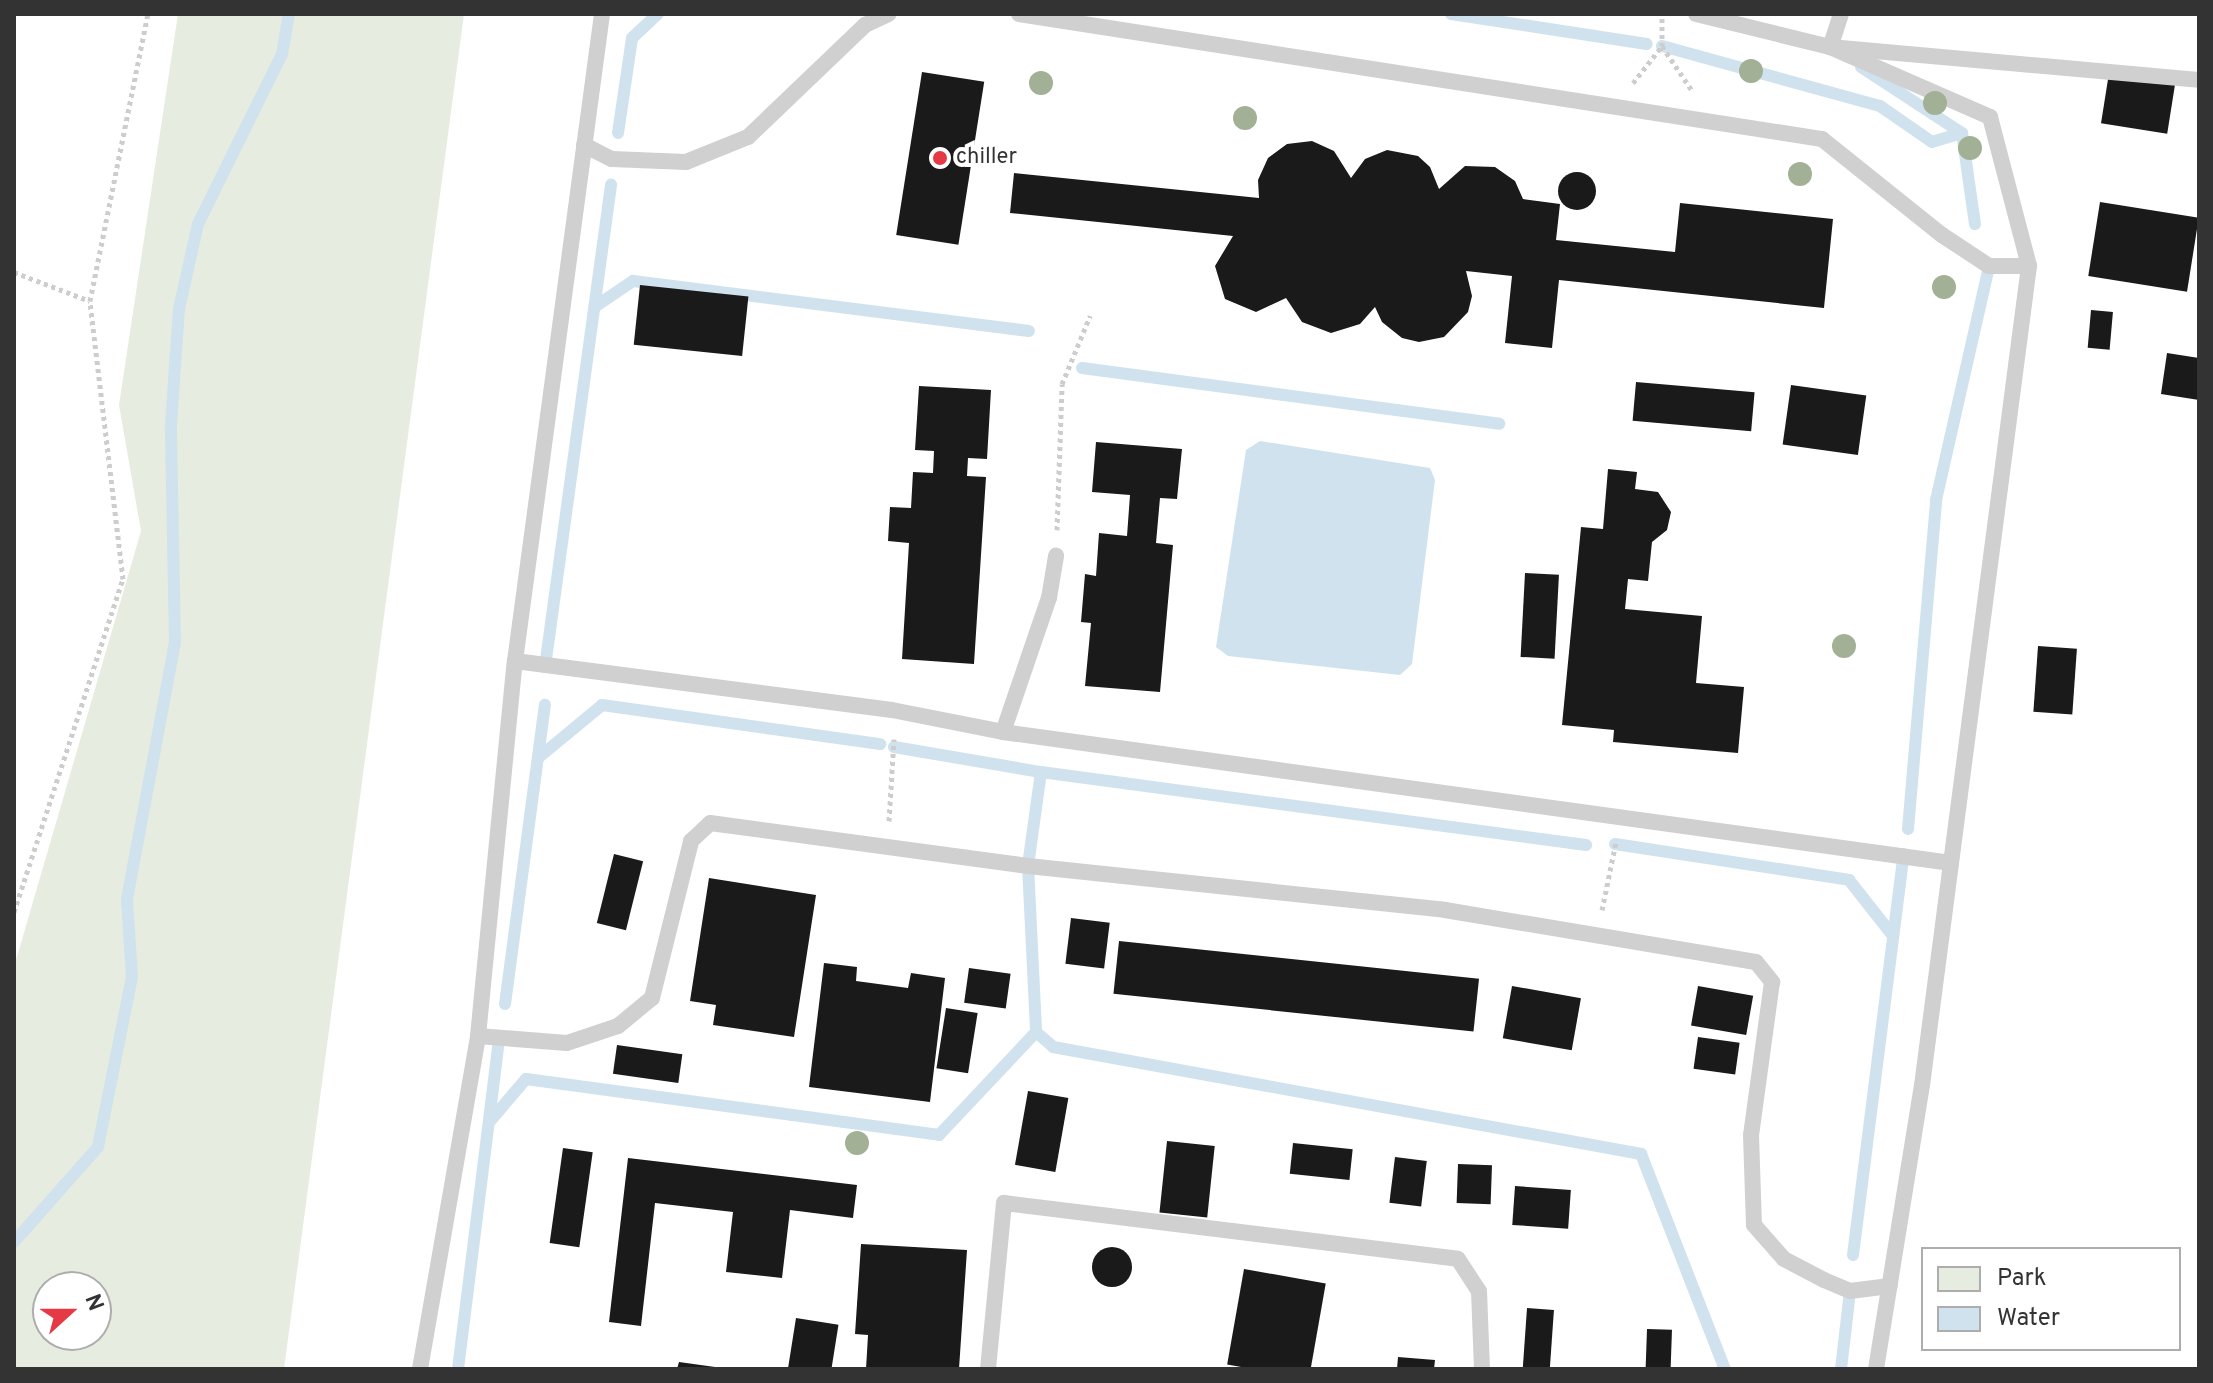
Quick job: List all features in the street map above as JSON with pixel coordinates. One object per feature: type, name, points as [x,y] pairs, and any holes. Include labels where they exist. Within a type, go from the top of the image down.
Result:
[{"type":"lane","points":[[420,1369],[478,1036],[515,661],[602,14]]},
{"type":"lane","points":[[599,35],[611,14]]},
{"type":"lane","points":[[584,145],[612,159],[686,162],[748,137],[865,25],[889,14]]},
{"type":"lane","points":[[1019,14],[1711,118],[1822,139],[1942,235],[1989,266],[2029,266]]},
{"type":"lane","points":[[1696,14],[1830,47],[2199,80]]},
{"type":"lane","points":[[1830,47],[1841,14]]},
{"type":"lane","points":[[1830,47],[1990,117],[2029,266],[1951,863],[1876,1369]]},
{"type":"lane","points":[[1003,732],[1049,598],[1056,556]]},
{"type":"lane","points":[[515,661],[892,710],[1003,732],[1951,863]]},
{"type":"lane","points":[[478,1036],[567,1043],[618,1026],[652,998],[691,841],[710,823],[887,847],[1445,910],[1643,947],[1677,949],[1756,962],[1772,982],[1751,1135],[1754,1225],[1784,1259],[1824,1280],[1850,1291],[1890,1286]]},
{"type":"lane","points":[[988,1369],[1004,1203],[1458,1259],[1479,1291],[1482,1369]]},
{"type":"path","points":[[14,912],[123,579],[90,301],[148,14]]},
{"type":"path","points":[[1662,14],[1662,46],[1711,118]]},
{"type":"path","points":[[1617,105],[1662,46]]},
{"type":"path","points":[[14,272],[90,301]]},
{"type":"path","points":[[1056,556],[1062,384],[1090,316]]},
{"type":"path","points":[[887,847],[894,747],[892,710]]},
{"type":"path","points":[[1596,938],[1618,817]]},
{"type":"green space","points":[[178,14],[464,14],[284,1369],[14,1369],[14,967],[141,531],[119,405]]},
{"type":"water","points":[[1260,441],[1430,468],[1435,480],[1412,664],[1400,675],[1228,656],[1216,647],[1246,450]]},
{"type":"building","name":"chiller","points":[[922,72],[984,82],[958,245],[896,235]]},
{"type":"building","points":[[2109,73],[2175,83],[2167,134],[2101,123]]},
{"type":"building","points":[[1312,141],[1334,151],[1351,178],[1365,159],[1387,150],[1418,156],[1430,167],[1439,189],[1465,166],[1495,167],[1515,181],[1523,199],[1560,204],[1556,240],[1675,252],[1680,203],[1833,219],[1824,308],[1559,280],[1552,348],[1505,343],[1512,276],[1466,271],[1472,296],[1468,312],[1444,337],[1419,342],[1402,338],[1382,322],[1375,307],[1360,324],[1331,333],[1302,322],[1286,298],[1256,312],[1225,299],[1215,266],[1233,236],[1010,213],[1014,173],[1259,198],[1258,180],[1268,158],[1287,144]]},
{"type":"building","points":[[1577,172],[1590,178],[1596,191],[1590,204],[1577,210],[1564,204],[1558,191],[1564,178]]},
{"type":"building","points":[[2100,202],[2199,218],[2187,292],[2088,276]]},
{"type":"building","points":[[640,285],[748,296],[742,356],[634,345]]},
{"type":"building","points":[[2091,310],[2113,312],[2110,350],[2088,348]]},
{"type":"building","points":[[2167,353],[2199,358],[2199,400],[2161,394]]},
{"type":"building","points":[[1636,382],[1755,392],[1751,431],[1633,421]]},
{"type":"building","points":[[1791,385],[1866,396],[1858,455],[1783,444]]},
{"type":"building","points":[[919,386],[991,390],[987,459],[968,458],[967,476],[986,477],[974,664],[902,659],[909,543],[888,541],[890,507],[911,508],[913,472],[933,473],[934,451],[915,450]]},
{"type":"building","points":[[1096,442],[1182,449],[1177,499],[1160,498],[1156,543],[1173,545],[1160,692],[1085,686],[1091,623],[1081,622],[1085,574],[1096,576],[1099,533],[1127,536],[1130,495],[1092,492]]},
{"type":"building","points":[[1608,469],[1637,472],[1635,489],[1658,492],[1671,512],[1667,530],[1652,542],[1648,581],[1628,579],[1625,609],[1702,616],[1696,683],[1744,687],[1738,753],[1613,742],[1614,730],[1562,725],[1581,527],[1603,529]]},
{"type":"building","points":[[1525,573],[1559,575],[1555,659],[1521,657]]},
{"type":"building","points":[[2038,646],[2077,649],[2072,715],[2033,712]]},
{"type":"building","points":[[614,854],[643,861],[626,930],[597,923]]},
{"type":"building","points":[[709,878],[816,895],[794,1037],[713,1025],[716,1005],[690,1001]]},
{"type":"building","points":[[1071,918],[1110,923],[1104,968],[1065,964]]},
{"type":"building","points":[[1119,941],[1479,979],[1473,1032],[1113,994]]},
{"type":"building","points":[[824,963],[857,967],[856,981],[908,988],[911,973],[945,978],[930,1102],[809,1087]]},
{"type":"building","points":[[969,968],[1011,974],[1006,1009],[964,1003]]},
{"type":"building","points":[[1512,986],[1581,998],[1572,1050],[1503,1038]]},
{"type":"building","points":[[1698,986],[1753,996],[1746,1035],[1691,1025]]},
{"type":"building","points":[[946,1008],[978,1013],[968,1073],[936,1068]]},
{"type":"building","points":[[1698,1037],[1740,1043],[1735,1075],[1694,1069]]},
{"type":"building","points":[[617,1045],[682,1054],[678,1083],[613,1074]]},
{"type":"building","points":[[1028,1091],[1068,1098],[1055,1172],[1015,1165]]},
{"type":"building","points":[[1167,1141],[1215,1146],[1207,1218],[1159,1213]]},
{"type":"building","points":[[1293,1143],[1353,1149],[1349,1180],[1290,1174]]},
{"type":"building","points":[[563,1148],[593,1152],[579,1247],[550,1243]]},
{"type":"building","points":[[1395,1157],[1427,1161],[1421,1207],[1389,1203]]},
{"type":"building","points":[[628,1158],[857,1185],[853,1218],[790,1210],[782,1278],[726,1272],[733,1212],[655,1203],[641,1326],[609,1322]]},
{"type":"building","points":[[1458,1164],[1492,1165],[1491,1204],[1457,1203]]},
{"type":"building","points":[[1515,1186],[1571,1190],[1568,1229],[1512,1225]]},
{"type":"building","points":[[861,1244],[967,1250],[959,1369],[866,1369],[868,1335],[855,1334]]},
{"type":"building","points":[[1112,1247],[1126,1253],[1132,1267],[1126,1281],[1112,1287],[1098,1281],[1092,1267],[1098,1253]]},
{"type":"building","points":[[1244,1269],[1326,1283],[1311,1369],[1253,1369],[1227,1365]]},
{"type":"building","points":[[1527,1308],[1554,1310],[1550,1369],[1523,1369]]},
{"type":"building","points":[[796,1318],[838,1325],[831,1369],[788,1369]]},
{"type":"building","points":[[1647,1329],[1672,1330],[1671,1369],[1646,1369]]},
{"type":"building","points":[[1398,1357],[1435,1360],[1434,1369],[1397,1369]]},
{"type":"building","points":[[679,1362],[715,1367],[715,1369],[677,1369]]},
{"type":"waterway","points":[[14,1242],[98,1147],[132,977],[127,899],[175,642],[171,425],[179,309],[198,224],[282,54],[289,14]]},
{"type":"waterway","points":[[618,133],[632,38],[658,14]]},
{"type":"waterway","points":[[1451,14],[1647,44]]},
{"type":"waterway","points":[[1662,46],[1880,106],[1932,142],[1962,133]]},
{"type":"waterway","points":[[1861,67],[1962,133],[1975,224]]},
{"type":"waterway","points":[[545,667],[611,184]]},
{"type":"waterway","points":[[1908,829],[1936,500],[1989,266]]},
{"type":"waterway","points":[[596,306],[633,281],[1029,331]]},
{"type":"waterway","points":[[1082,368],[1499,424]]},
{"type":"waterway","points":[[505,1004],[545,705]]},
{"type":"waterway","points":[[538,758],[602,705],[880,744]]},
{"type":"waterway","points":[[894,747],[1041,772],[1586,845]]},
{"type":"waterway","points":[[1041,772],[1028,866],[1036,1032],[1053,1047],[1641,1154],[1725,1369]]},
{"type":"waterway","points":[[1615,844],[1849,880],[1893,936]]},
{"type":"waterway","points":[[1853,1255],[1904,854]]},
{"type":"waterway","points":[[491,1120],[526,1079],[939,1135],[1036,1032]]},
{"type":"waterway","points":[[458,1369],[499,1039]]},
{"type":"waterway","points":[[1841,1369],[1850,1291]]},
{"type":"place","name":"chiller","points":[[940,158]]}]
